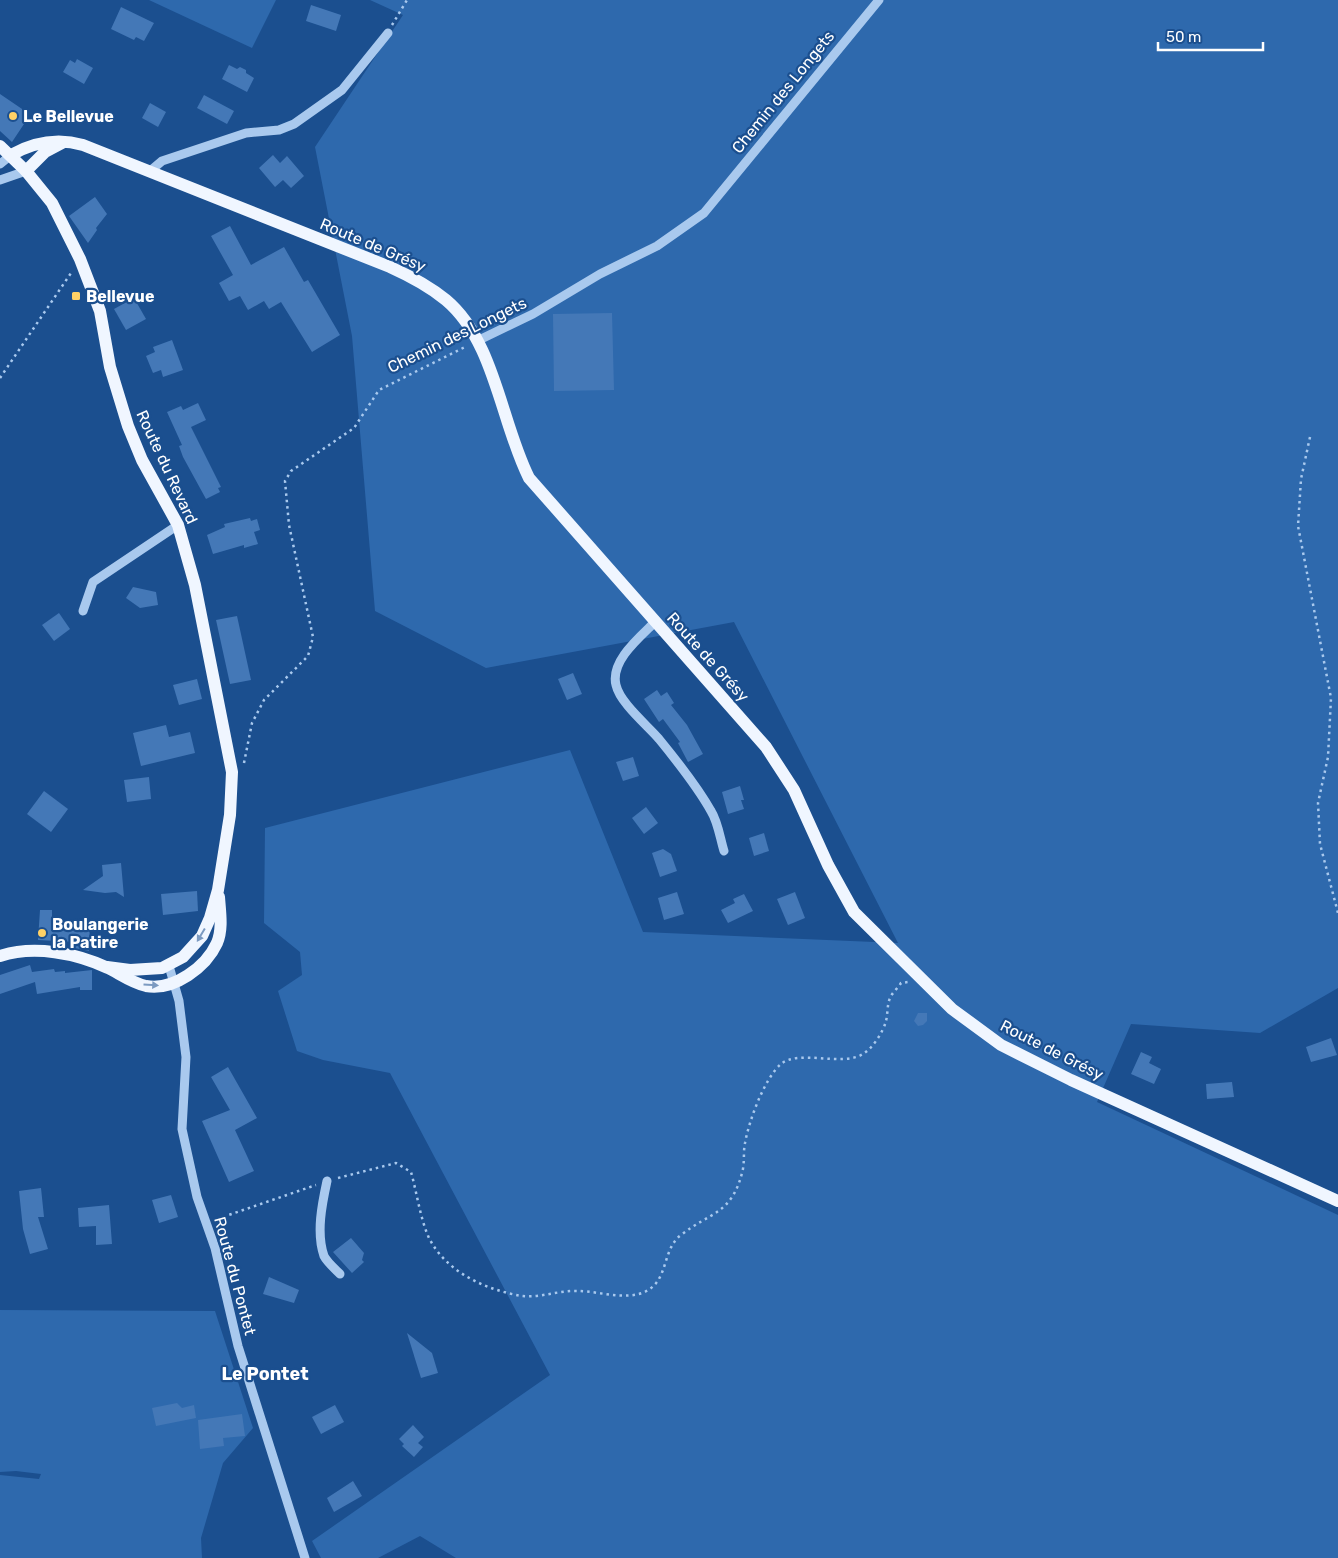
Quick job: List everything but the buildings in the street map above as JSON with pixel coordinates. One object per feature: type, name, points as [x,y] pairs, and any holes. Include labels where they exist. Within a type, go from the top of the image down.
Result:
[{"type":"main road","name":"Route de Grésy","points":[[11,155],[46,142],[66,140],[83,144],[411,277],[447,301],[466,321],[477,341],[490,370],[518,456],[529,478],[766,746],[794,790],[828,865],[854,912],[952,1009],[1001,1045],[1071,1080],[1338,1201]]},
{"type":"main road","points":[[26,170],[45,152],[66,140]]},
{"type":"main road","name":"Route du Revard","points":[[0,146],[26,170],[52,203],[80,259],[100,311],[110,367],[128,426],[142,460],[178,525],[197,594],[232,772],[230,815],[218,890],[210,918],[202,936],[183,957],[169,966],[150,970],[107,967],[48,951],[1,953]]},
{"type":"main road","name":"Route du Revard","points":[[107,967],[128,980],[146,986],[175,982],[196,969],[217,942],[220,929],[218,890]]},
{"type":"street","name":"Chemin des Longets","points":[[477,341],[533,314],[600,274],[657,246],[704,213],[879,0]]},
{"type":"street","points":[[149,172],[162,161],[246,133],[279,130],[294,124],[342,90],[388,32]]},
{"type":"street","points":[[0,164],[11,155]]},
{"type":"street","points":[[0,180],[26,170]]},
{"type":"street","points":[[83,611],[93,582],[178,525]]},
{"type":"street","points":[[655,622],[632,646],[622,660],[617,671],[616,685],[623,698],[660,740],[712,812],[724,851]]},
{"type":"street","name":"Route du Pontet","points":[[169,966],[175,982],[186,1057],[182,1129],[197,1197],[215,1248],[238,1346],[305,1558]]},
{"type":"street","points":[[327,1181],[321,1207],[324,1257],[340,1274]]},
{"type":"path","points":[[388,32],[407,0]]},
{"type":"path","points":[[0,378],[80,259]]},
{"type":"path","name":"Chemin des Longets","points":[[232,772],[242,768],[248,755],[252,723],[264,700],[308,656],[313,637],[289,525],[285,481],[290,471],[354,428],[379,390],[477,341]]},
{"type":"path","points":[[1310,437],[1301,479],[1298,526],[1331,698],[1328,757],[1318,804],[1320,844],[1338,914]]},
{"type":"path","points":[[206,1222],[327,1181],[396,1163],[412,1172],[429,1237],[442,1258],[462,1274],[506,1293],[530,1297],[578,1291],[610,1296],[643,1293],[657,1282],[670,1249],[680,1235],[719,1212],[733,1196],[742,1172],[745,1143],[759,1098],[782,1064],[796,1058],[816,1059],[862,1055],[875,1042],[886,1022],[890,997],[901,983],[923,981]]},
{"type":"shaded area","points":[[149,0],[276,0],[252,48]]},
{"type":"shaded area","points":[[370,0],[1338,0],[1338,988],[1260,1033],[1131,1024],[1097,1102],[1338,1215],[1338,1558],[456,1558],[420,1536],[378,1558],[321,1558],[312,1541],[550,1375],[390,1073],[323,1060],[297,1051],[278,991],[302,975],[300,952],[264,923],[265,828],[570,750],[643,932],[898,943],[734,622],[486,668],[375,611],[352,336],[315,147],[403,15]]},
{"type":"shaded area","points":[[0,1310],[215,1311],[253,1428],[223,1463],[201,1538],[202,1558],[0,1558],[0,1475],[39,1479],[41,1474],[16,1471],[0,1472]]},
{"type":"place","name":"Le Bellevue","points":[[13,116]]},
{"type":"place","name":"Bellevue","points":[[76,296]]},
{"type":"place","name":"Boulangerie la Patire","points":[[42,933]]},
{"type":"district","name":"Le Pontet","points":[[265,1374]]}]
